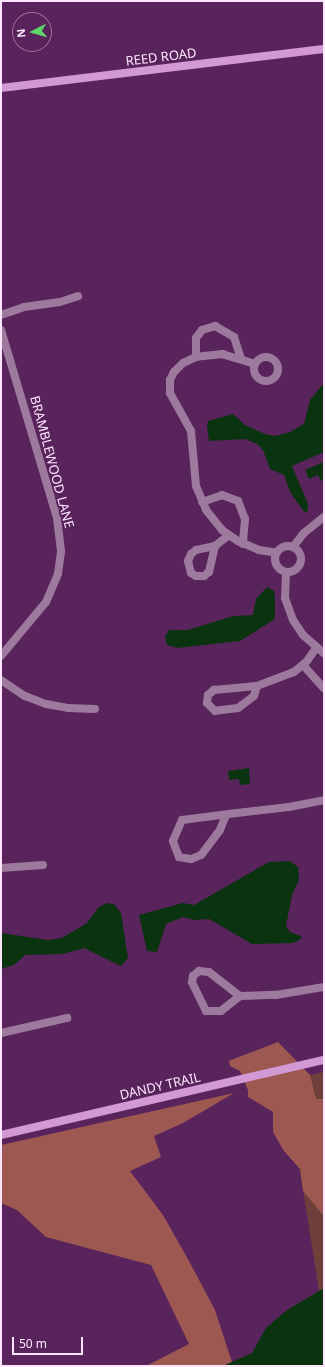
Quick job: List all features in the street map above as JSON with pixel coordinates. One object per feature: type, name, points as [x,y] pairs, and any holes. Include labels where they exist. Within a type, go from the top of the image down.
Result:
[{"type":"street","name":"REED ROAD","points":[[1,88],[324,49]]},
{"type":"street","points":[[1,315],[24,307],[60,302],[78,296]]},
{"type":"street","points":[[196,357],[198,335],[205,328],[215,326],[234,337],[241,358]]},
{"type":"street","name":"BRAMBLEWOOD LANE","points":[[1,330],[57,518],[61,552],[58,574],[46,602],[1,656]]},
{"type":"street","points":[[255,364],[241,358],[218,354],[196,357],[183,363],[174,372],[170,388],[173,401],[190,431],[196,486],[202,502],[216,524],[228,535],[243,544],[277,553]]},
{"type":"street","points":[[202,502],[225,495],[238,501],[245,519],[243,544]]},
{"type":"street","points":[[294,547],[307,530],[324,517]]},
{"type":"street","points":[[215,546],[228,535]]},
{"type":"street","points":[[284,547],[294,547],[300,554],[301,563],[295,570],[286,572],[276,564],[277,553],[284,547]]},
{"type":"street","points":[[286,572],[284,587],[287,607],[297,628],[316,648],[324,653]]},
{"type":"street","points":[[257,686],[254,696],[238,708],[215,711],[207,703],[208,695],[214,690],[257,686],[292,674],[304,664],[316,648]]},
{"type":"street","points":[[304,664],[324,688]]},
{"type":"street","points":[[1,680],[25,696],[46,704],[68,708],[95,709]]},
{"type":"street","points":[[226,815],[220,830],[201,855],[192,859],[179,857],[173,842],[182,820],[324,800]]},
{"type":"street","points":[[1,868],[43,865]]},
{"type":"street","points":[[240,996],[209,972],[199,971],[192,978],[201,1005],[207,1012],[221,1011],[240,996],[276,995],[324,987]]},
{"type":"street","points":[[1,1033],[67,1018]]},
{"type":"street","name":"DANDY TRAIL","points":[[1,1134],[324,1060]]},
{"type":"shaded area","points":[[324,383],[324,452],[292,466],[308,504],[308,510],[305,513],[290,492],[284,475],[270,469],[263,450],[257,444],[245,439],[209,441],[207,425],[208,421],[233,414],[245,425],[265,434],[275,436],[290,432],[304,424],[310,400]]},
{"type":"shaded area","points":[[324,462],[324,480],[321,481],[318,475],[309,479],[305,470]]},
{"type":"shaded area","points":[[267,587],[274,591],[275,619],[240,641],[177,648],[167,645],[165,637],[169,630],[188,630],[233,616],[253,615],[256,599]]},
{"type":"shaded area","points":[[249,768],[250,784],[240,785],[239,779],[229,780],[228,771]]},
{"type":"shaded area","points":[[290,861],[298,867],[299,880],[292,895],[286,926],[290,932],[301,936],[301,939],[293,943],[252,944],[209,919],[194,920],[183,917],[166,924],[157,952],[147,951],[139,915],[183,903],[194,905],[269,862]]},
{"type":"shaded area","points":[[107,903],[114,904],[121,913],[128,958],[121,966],[84,948],[63,954],[25,955],[14,965],[1,969],[1,933],[48,940],[62,938],[87,923],[99,907]]},
{"type":"shaded area","points":[[278,1042],[310,1075],[316,1099],[324,1099],[324,1220],[323,1215],[303,1191],[300,1169],[284,1151],[273,1132],[273,1112],[248,1097],[248,1090],[240,1071],[230,1066],[229,1061]]},
{"type":"shaded area","points":[[324,1072],[324,1366],[231,1366],[252,1353],[287,1310],[319,1291],[286,1081]]},
{"type":"shaded area","points":[[234,1093],[183,1123],[154,1136],[161,1157],[130,1171],[163,1215],[189,1261],[215,1310],[232,1362],[223,1366],[146,1366],[189,1344],[151,1265],[46,1237],[17,1210],[1,1203],[1,1145]]},
{"type":"shaded area","points":[[324,1288],[324,1366],[223,1366],[252,1353],[266,1328],[287,1310]]}]
